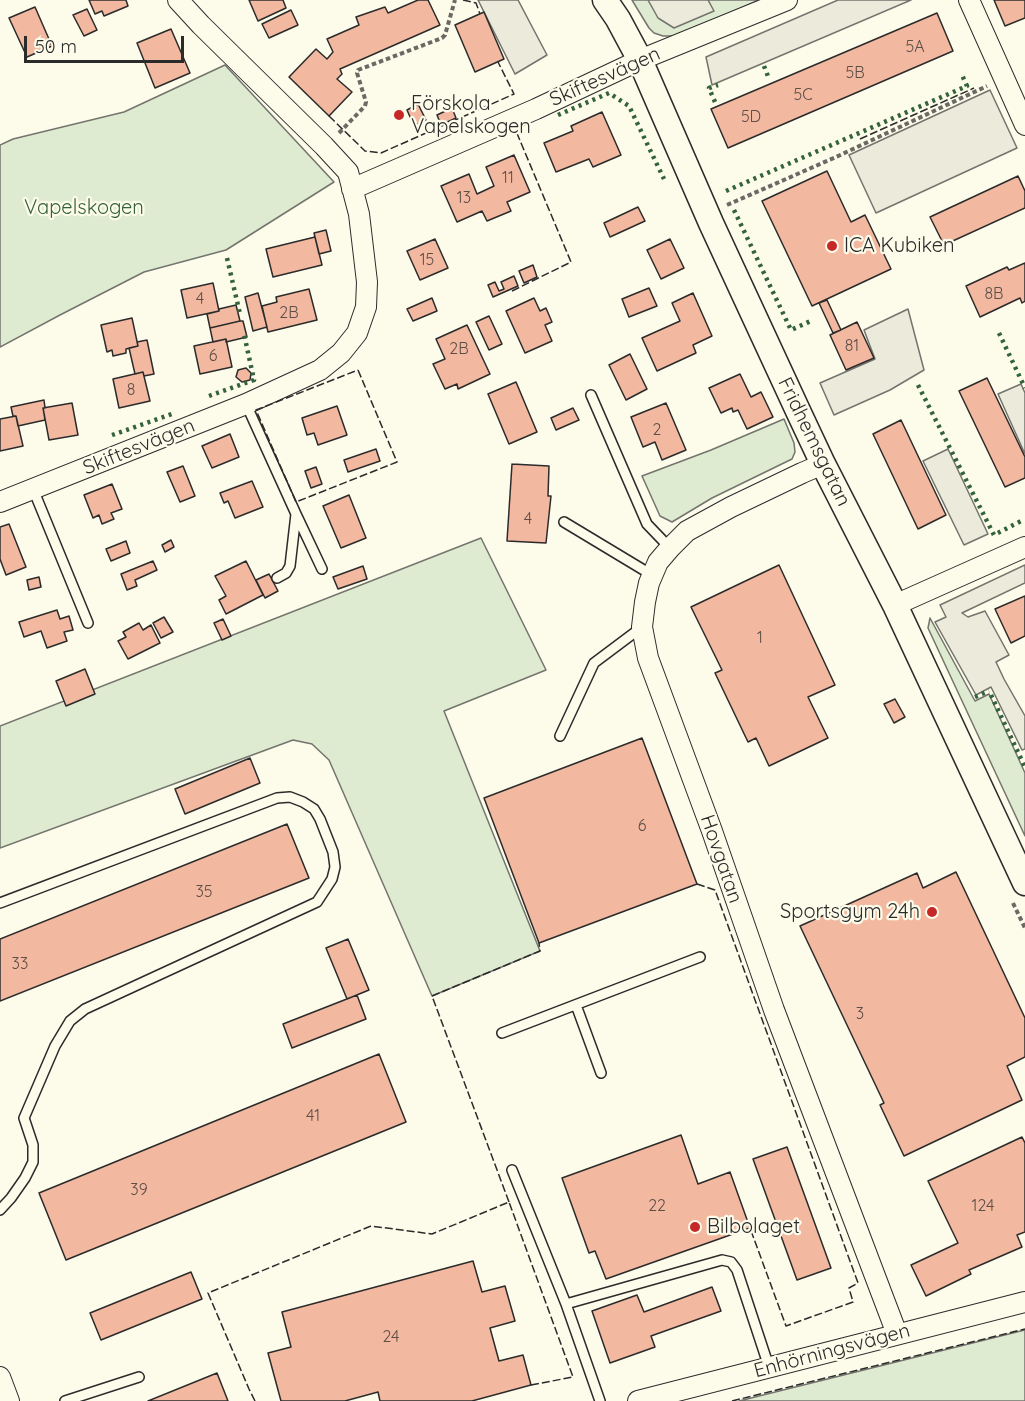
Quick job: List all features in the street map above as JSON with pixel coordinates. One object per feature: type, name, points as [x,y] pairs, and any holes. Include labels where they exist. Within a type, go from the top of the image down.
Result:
[{"type":"street","points":[[178,0],[348,172],[352,189]]},
{"type":"street","name":"Fridhemsgatan","points":[[605,0],[640,60],[707,214],[823,464],[895,605],[1025,883]]},
{"type":"street","name":"Skiftesvägen","points":[[0,502],[246,404],[320,370],[341,353],[357,333],[366,307],[367,282],[359,214],[352,189],[536,109],[640,60],[787,0]]},
{"type":"street","points":[[969,0],[1025,125]]},
{"type":"street","name":"Hovgatan","points":[[823,464],[802,472],[687,531],[658,562],[645,602],[642,627],[648,658],[712,831],[774,1010],[897,1334]]},
{"type":"street","points":[[895,605],[1025,547]]},
{"type":"street","name":"Enhörningsvägen","points":[[638,1401],[1025,1302]]},
{"type":"street","points":[[0,1377],[9,1401]]},
{"type":"lane","points":[[591,396],[647,524],[670,548]]},
{"type":"lane","points":[[246,404],[322,569]]},
{"type":"lane","points":[[33,489],[88,622]]},
{"type":"lane","points":[[277,578],[286,573],[290,566],[296,514]]},
{"type":"lane","points":[[564,522],[652,575]]},
{"type":"lane","points":[[560,736],[594,663],[642,627]]},
{"type":"lane","points":[[0,903],[277,798],[290,797],[303,801],[314,809],[333,852],[335,867],[332,879],[317,902],[85,1009],[70,1022],[55,1046],[24,1118],[33,1145],[33,1162],[25,1178],[0,1210]]},
{"type":"lane","points":[[502,1033],[700,957]]},
{"type":"lane","points":[[576,1005],[601,1073]]},
{"type":"lane","points":[[512,1170],[566,1304],[600,1401]]},
{"type":"lane","points":[[566,1304],[722,1260],[731,1262],[737,1270],[769,1367]]},
{"type":"lane","points":[[65,1401],[139,1377]]},
{"type":"path","points":[[324,146],[343,130],[365,106],[358,69],[442,38],[445,35],[455,0]]},
{"type":"path","points":[[707,214],[1004,79]]},
{"type":"green space","points":[[632,0],[759,0],[676,36],[663,36],[654,33],[649,28]]},
{"type":"green space","name":"Vapelskogen","points":[[225,65],[334,182],[226,250],[144,272],[0,347],[0,145],[13,139],[124,112]]},
{"type":"green space","points":[[784,419],[794,443],[795,452],[792,459],[712,498],[672,522],[660,516],[642,476]]},
{"type":"green space","points":[[481,538],[546,670],[444,711],[540,951],[432,996],[329,760],[312,744],[293,740],[0,848],[0,726]]},
{"type":"green space","points":[[930,618],[975,701],[989,694],[1025,773],[1025,836],[928,628]]},
{"type":"green space","points":[[1025,1330],[1025,1401],[739,1401]]},
{"type":"shaded area","points":[[478,0],[518,0],[547,55],[515,74]]},
{"type":"shaded area","points":[[648,0],[708,0],[714,11],[674,28],[658,18]]},
{"type":"shaded area","points":[[838,0],[911,0],[712,85],[706,57]]},
{"type":"shaded area","points":[[990,90],[1017,148],[876,213],[849,155]]},
{"type":"shaded area","points":[[908,309],[924,370],[890,390],[834,415],[820,383],[875,359],[864,330]]},
{"type":"shaded area","points":[[1021,384],[1025,393],[1025,454],[998,394]]},
{"type":"shaded area","points":[[948,449],[988,534],[964,545],[923,461]]},
{"type":"shaded area","points":[[1025,565],[1025,583],[962,613],[968,617],[985,611],[1009,655],[996,662],[1025,716],[1025,749],[1022,750],[991,687],[976,695],[935,622],[946,617],[940,605]]},
{"type":"building","points":[[89,0],[126,0],[128,6],[104,16],[102,11],[95,14]]},
{"type":"building","points":[[249,0],[283,0],[286,8],[258,21]]},
{"type":"building","points":[[418,0],[428,0],[440,25],[340,69],[342,74],[337,79],[352,92],[329,116],[289,77],[316,49],[327,59],[333,52],[327,39],[359,25],[356,17],[385,7],[388,13]]},
{"type":"building","points":[[994,0],[1025,0],[1025,18],[1005,26]]},
{"type":"building","points":[[35,7],[52,46],[27,57],[9,18]]},
{"type":"building","points":[[87,9],[97,30],[84,36],[73,15]]},
{"type":"building","points":[[291,10],[298,25],[269,38],[262,24]]},
{"type":"building","points":[[484,12],[504,59],[475,72],[455,25]]},
{"type":"building","points":[[937,13],[953,51],[728,148],[711,109]]},
{"type":"building","points":[[171,29],[190,73],[155,88],[137,43]]},
{"type":"building","points":[[418,104],[426,120],[414,126],[407,110]]},
{"type":"building","points":[[452,108],[456,118],[441,125],[437,115]]},
{"type":"building","points":[[602,112],[621,155],[593,167],[589,159],[556,172],[544,143],[573,131],[571,126]]},
{"type":"building","points":[[514,155],[530,192],[507,202],[511,211],[487,221],[482,211],[457,222],[441,186],[469,174],[477,194],[494,186],[486,167]]},
{"type":"building","name":"ICA Kubiken","points":[[827,171],[851,222],[865,215],[891,269],[812,306],[762,201]]},
{"type":"building","points":[[1018,176],[1025,191],[1025,208],[944,245],[930,217]]},
{"type":"building","points":[[638,207],[645,221],[610,237],[604,223]]},
{"type":"building","points":[[326,230],[331,251],[319,254],[314,233]]},
{"type":"building","points":[[315,237],[322,265],[273,277],[266,249]]},
{"type":"building","points":[[435,239],[448,268],[420,280],[407,251]]},
{"type":"building","points":[[670,239],[684,268],[661,279],[647,250]]},
{"type":"building","points":[[1025,263],[1025,301],[1022,303],[1020,298],[980,317],[966,286],[1007,267],[1009,270]]},
{"type":"building","points":[[533,265],[537,277],[524,283],[519,271]]},
{"type":"building","points":[[514,276],[518,286],[493,297],[488,285],[495,282],[499,291],[504,289],[501,282]]},
{"type":"building","points":[[213,283],[219,311],[187,318],[181,290]]},
{"type":"building","points":[[649,288],[657,306],[629,317],[622,299]]},
{"type":"building","points":[[309,289],[317,320],[268,332],[262,306],[277,302],[276,297]]},
{"type":"building","points":[[258,293],[267,327],[253,331],[245,297]]},
{"type":"building","points":[[693,293],[712,336],[693,345],[696,353],[657,371],[642,338],[680,321],[672,303]]},
{"type":"building","points":[[432,298],[437,311],[413,321],[407,309]]},
{"type":"building","points":[[534,298],[540,311],[546,308],[552,322],[545,325],[552,341],[525,353],[506,311]]},
{"type":"building","points":[[827,300],[841,330],[833,333],[819,303]]},
{"type":"building","points":[[236,305],[240,321],[210,328],[207,314]]},
{"type":"building","points":[[489,316],[502,344],[489,350],[476,322]]},
{"type":"building","points":[[132,318],[138,346],[126,349],[126,353],[113,356],[112,350],[107,352],[101,325]]},
{"type":"building","points":[[243,321],[247,337],[226,342],[226,339],[213,342],[210,328]]},
{"type":"building","points":[[857,322],[874,358],[846,370],[830,335]]},
{"type":"building","points":[[467,325],[490,374],[458,389],[457,384],[445,389],[433,364],[445,359],[436,339]]},
{"type":"building","points":[[226,339],[232,367],[200,374],[194,346]]},
{"type":"building","points":[[147,340],[154,374],[144,376],[143,372],[135,374],[129,348],[138,346],[137,342]]},
{"type":"building","points":[[630,354],[647,389],[626,400],[609,365]]},
{"type":"building","points":[[246,368],[251,373],[250,380],[242,382],[236,377],[238,370]]},
{"type":"building","points":[[143,372],[150,401],[119,408],[113,379]]},
{"type":"building","points":[[740,374],[751,397],[761,392],[773,417],[747,429],[738,410],[733,412],[732,408],[721,413],[709,388]]},
{"type":"building","points":[[987,378],[1025,457],[1025,478],[1005,487],[959,391]]},
{"type":"building","points":[[516,382],[537,432],[509,444],[488,394]]},
{"type":"building","points":[[44,400],[45,420],[18,426],[11,407]]},
{"type":"building","points":[[72,403],[78,435],[49,440],[43,408]]},
{"type":"building","points":[[666,403],[686,450],[662,460],[655,442],[643,447],[631,417]]},
{"type":"building","points":[[337,406],[347,435],[318,445],[314,433],[307,435],[302,418]]},
{"type":"building","points":[[573,408],[579,420],[556,430],[551,418]]},
{"type":"building","points":[[16,416],[23,446],[0,451],[0,419]]},
{"type":"building","points":[[901,420],[946,515],[918,529],[873,434]]},
{"type":"building","points":[[230,434],[239,457],[212,468],[202,446]]},
{"type":"building","points":[[376,449],[380,461],[348,472],[344,460]]},
{"type":"building","points":[[512,464],[549,466],[548,496],[551,496],[546,543],[507,541]]},
{"type":"building","points":[[183,466],[195,496],[180,502],[167,472]]},
{"type":"building","points":[[316,467],[322,484],[311,488],[305,471]]},
{"type":"building","points":[[252,481],[263,507],[235,518],[228,501],[224,503],[220,493]]},
{"type":"building","points":[[112,484],[122,509],[111,513],[114,519],[102,524],[99,515],[93,518],[84,495]]},
{"type":"building","points":[[349,495],[366,538],[341,548],[323,506]]},
{"type":"building","points":[[9,524],[26,567],[6,575],[0,559],[0,527]]},
{"type":"building","points":[[171,540],[174,547],[165,552],[162,545]]},
{"type":"building","points":[[126,541],[130,553],[111,561],[106,549]]},
{"type":"building","points":[[153,561],[157,570],[135,580],[137,586],[127,590],[121,574]]},
{"type":"building","points":[[246,561],[263,595],[226,614],[219,600],[226,596],[215,576]]},
{"type":"building","points":[[779,565],[835,685],[808,697],[828,738],[769,766],[756,738],[748,742],[715,673],[722,670],[691,607]]},
{"type":"building","points":[[363,566],[367,579],[338,589],[333,577]]},
{"type":"building","points":[[269,574],[278,591],[265,598],[256,580]]},
{"type":"building","points":[[39,577],[41,587],[29,590],[27,580]]},
{"type":"building","points":[[1025,596],[1025,636],[1011,643],[995,609]]},
{"type":"building","points":[[57,610],[60,619],[69,616],[73,630],[64,632],[67,641],[47,648],[41,631],[24,637],[19,622]]},
{"type":"building","points":[[164,617],[173,632],[161,638],[153,623]]},
{"type":"building","points":[[223,619],[231,636],[222,640],[214,623]]},
{"type":"building","points":[[139,623],[143,630],[151,625],[160,643],[128,659],[118,641],[126,637],[123,632]]},
{"type":"building","points":[[85,669],[95,694],[66,706],[56,681]]},
{"type":"building","points":[[895,699],[905,717],[894,723],[884,704]]},
{"type":"building","points":[[642,738],[697,884],[539,943],[484,798]]},
{"type":"building","points":[[250,758],[260,783],[185,814],[175,789]]},
{"type":"building","points":[[287,824],[309,878],[0,1001],[0,939]]},
{"type":"building","points":[[956,872],[1025,1018],[1025,1057],[1007,1066],[1022,1100],[904,1156],[880,1105],[884,1103],[800,926],[917,873],[923,888]]},
{"type":"building","points":[[348,939],[369,990],[347,999],[326,948]]},
{"type":"building","points":[[357,995],[366,1019],[292,1048],[283,1024]]},
{"type":"building","points":[[379,1054],[406,1122],[66,1260],[39,1193]]},
{"type":"building","points":[[681,1135],[698,1184],[730,1172],[750,1228],[606,1279],[595,1251],[589,1253],[562,1178]]},
{"type":"building","points":[[1022,1137],[1025,1143],[1025,1232],[1017,1235],[1022,1247],[969,1270],[971,1274],[926,1296],[911,1265],[958,1243],[928,1181]]},
{"type":"building","points":[[787,1147],[831,1268],[797,1280],[753,1159]]},
{"type":"building","points":[[473,1261],[482,1292],[505,1286],[515,1321],[490,1328],[499,1361],[523,1355],[531,1385],[472,1401],[380,1401],[378,1392],[345,1401],[281,1401],[268,1353],[291,1347],[282,1312]]},
{"type":"building","points":[[191,1272],[202,1299],[101,1340],[90,1313]]},
{"type":"building","points":[[712,1287],[721,1311],[651,1336],[655,1347],[610,1363],[592,1311],[637,1295],[644,1312]]},
{"type":"building","points":[[217,1373],[228,1401],[148,1401]]},
{"type":"hedge","points":[[764,66],[769,79]]},
{"type":"hedge","points":[[726,191],[967,86],[961,73]]},
{"type":"hedge","points":[[715,102],[709,88],[718,85]]},
{"type":"hedge","points":[[558,115],[609,93],[629,106],[664,179]]},
{"type":"hedge","points":[[734,210],[791,330],[813,320]]},
{"type":"hedge","points":[[227,258],[240,314]]},
{"type":"hedge","points":[[999,333],[1025,388]]},
{"type":"hedge","points":[[209,396],[254,380],[244,334]]},
{"type":"hedge","points":[[918,385],[994,535],[1021,521]]},
{"type":"hedge","points":[[112,435],[175,413]]},
{"type":"hedge","points":[[975,697],[989,691]]},
{"type":"hedge","points":[[991,695],[1025,767]]},
{"type":"fence","points":[[463,0],[476,3],[480,14]]},
{"type":"fence","points":[[329,116],[365,151],[381,153],[514,94],[498,62]]},
{"type":"fence","points":[[860,139],[974,88]]},
{"type":"fence","points":[[512,291],[571,262],[516,131]]},
{"type":"fence","points":[[358,370],[397,462],[296,502],[256,410],[358,370]]},
{"type":"fence","points":[[697,884],[715,890],[858,1283],[849,1288],[853,1302],[786,1326],[750,1228]]},
{"type":"fence","points":[[509,1202],[432,996],[540,951],[539,943]]},
{"type":"fence","points":[[255,1401],[208,1293],[371,1226],[432,1234],[509,1202],[573,1377],[531,1385]]},
{"type":"fence","points":[[732,1401],[1025,1329]]},
{"type":"place","name":"Förskola Vapelskogen","points":[[399,115]]},
{"type":"place","name":"ICA Kubiken","points":[[832,246]]},
{"type":"place","name":"Sportsgym 24h","points":[[932,912]]},
{"type":"place","name":"Bilbolaget","points":[[695,1227]]}]
